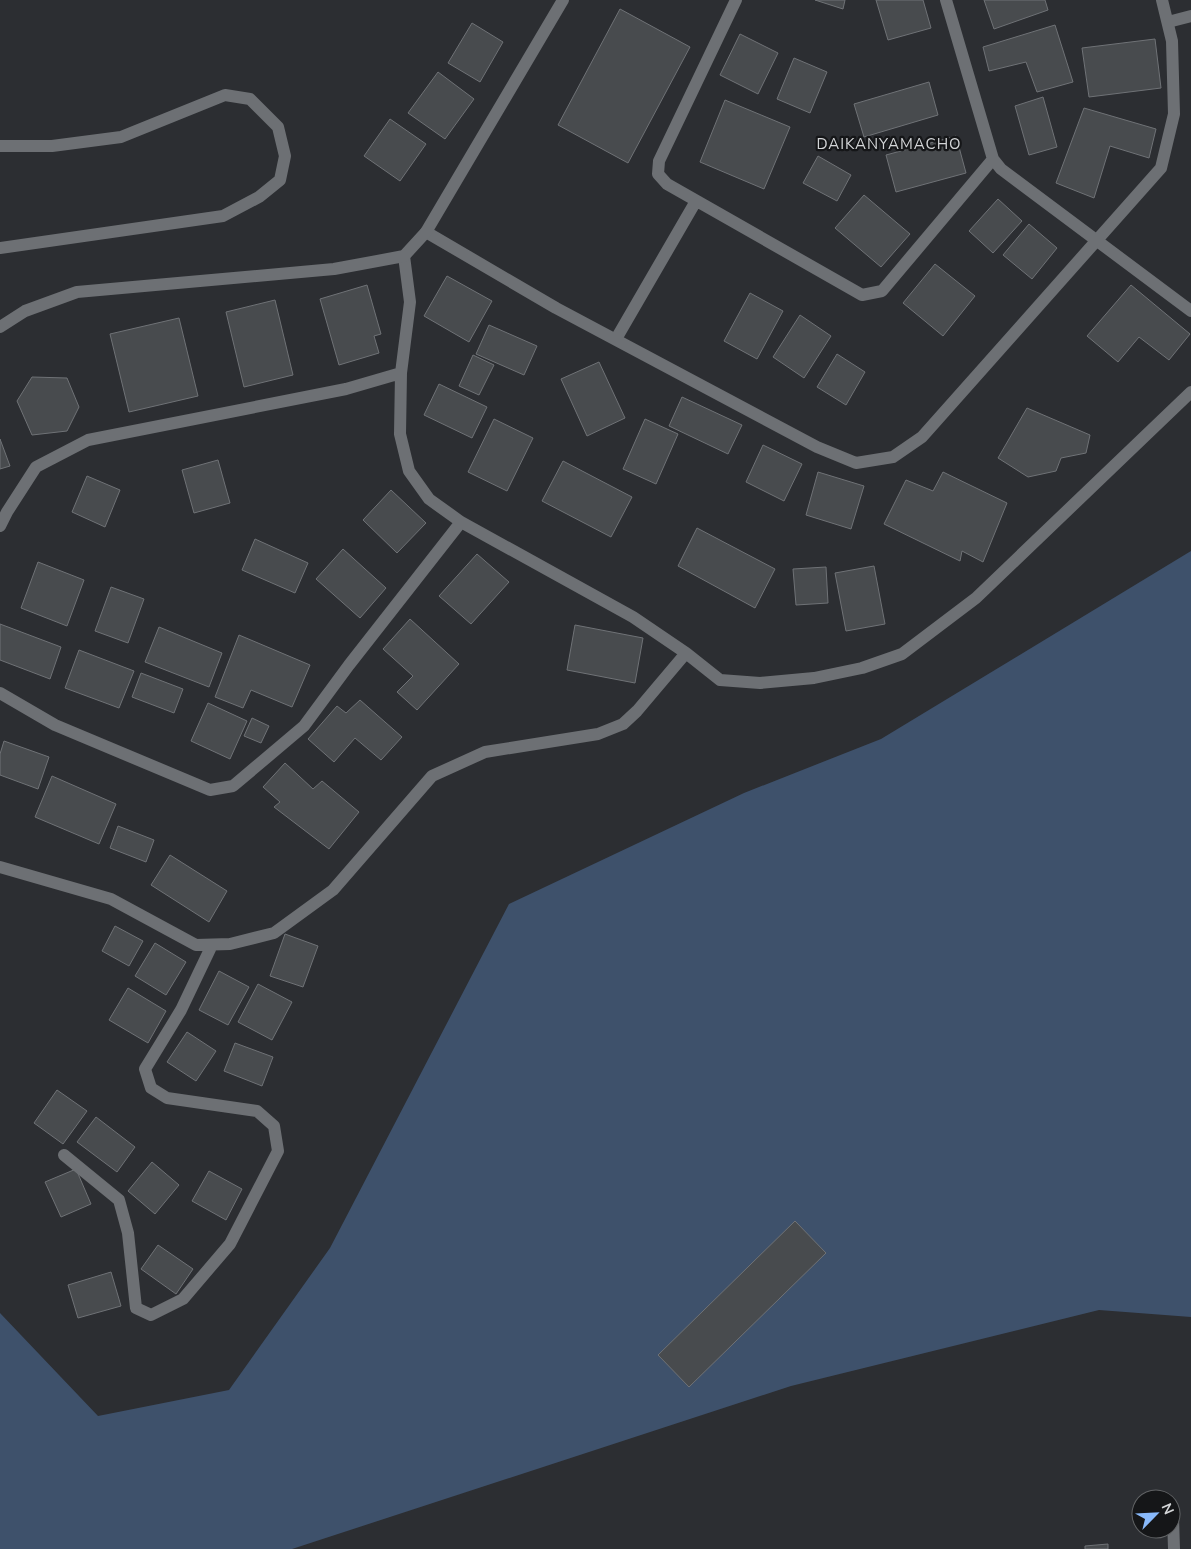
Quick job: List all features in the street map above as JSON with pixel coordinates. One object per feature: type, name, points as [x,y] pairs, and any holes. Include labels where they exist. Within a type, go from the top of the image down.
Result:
[{"type":"street","points":[[0,327],[25,311],[77,292],[334,269],[404,256],[426,232],[563,0]]},
{"type":"street","points":[[736,0],[659,161],[658,174],[668,184],[862,295],[882,291],[993,159]]},
{"type":"street","points":[[946,0],[993,159],[1002,169],[1191,311]]},
{"type":"street","points":[[426,232],[556,308],[817,447],[856,463],[893,457],[922,437],[1161,168],[1174,114],[1172,41],[1162,0]]},
{"type":"street","points":[[1168,22],[1191,16]]},
{"type":"street","points":[[0,146],[52,146],[121,137],[225,95],[250,99],[278,126],[285,156],[280,180],[259,197],[223,216],[0,248]]},
{"type":"street","points":[[616,340],[696,201]]},
{"type":"street","points":[[404,256],[410,302],[402,373],[400,434],[409,471],[429,499],[461,522],[633,617],[686,653],[720,680],[760,683],[814,678],[862,668],[902,654],[976,598],[1191,392]]},
{"type":"street","points":[[0,526],[6,512],[36,467],[88,440],[346,389],[402,373]]},
{"type":"street","points":[[0,693],[55,725],[210,790],[233,786],[304,726],[349,665],[461,522]]},
{"type":"street","points":[[0,867],[111,899],[196,945],[230,944],[274,933],[333,890],[432,776],[485,752],[598,734],[623,724],[637,711],[686,653]]},
{"type":"street","points":[[64,1155],[119,1200],[128,1233],[136,1308],[151,1315],[184,1299],[230,1244],[278,1151],[274,1126],[257,1111],[167,1098],[151,1088],[145,1069],[181,1010],[212,945]]},
{"type":"shaded area","points":[[1191,551],[1191,1317],[1099,1310],[791,1386],[292,1549],[0,1549],[0,1313],[98,1416],[229,1390],[330,1248],[509,904],[744,793],[881,739]]},
{"type":"building","points":[[815,0],[845,0],[843,9]]},
{"type":"building","points":[[876,0],[923,0],[931,28],[888,40]]},
{"type":"building","points":[[984,0],[1045,0],[1048,10],[994,29]]},
{"type":"building","points":[[620,9],[690,47],[628,163],[558,125]]},
{"type":"building","points":[[472,23],[503,42],[480,82],[448,63]]},
{"type":"building","points":[[1055,25],[1073,82],[1037,92],[1026,62],[989,71],[983,47]]},
{"type":"building","points":[[740,34],[778,53],[758,94],[720,75]]},
{"type":"building","points":[[1155,39],[1161,88],[1089,97],[1082,48]]},
{"type":"building","points":[[794,58],[827,72],[810,113],[777,99]]},
{"type":"building","points":[[438,72],[474,99],[445,139],[408,113]]},
{"type":"building","points":[[929,82],[938,115],[864,137],[854,104]]},
{"type":"building","points":[[1043,97],[1057,147],[1029,155],[1015,106]]},
{"type":"building","points":[[725,100],[790,127],[764,189],[700,162]]},
{"type":"building","points":[[1084,108],[1156,129],[1149,158],[1110,146],[1094,198],[1056,183]]},
{"type":"building","points":[[390,119],[426,144],[400,181],[364,156]]},
{"type":"building","points":[[956,136],[966,173],[896,192],[886,155]]},
{"type":"building","points":[[818,156],[851,175],[837,201],[803,183]]},
{"type":"building","points":[[864,195],[910,234],[881,267],[835,228]]},
{"type":"building","points":[[998,199],[1022,221],[993,253],[969,231]]},
{"type":"building","points":[[1029,224],[1057,248],[1032,279],[1003,255]]},
{"type":"building","points":[[935,264],[975,296],[943,336],[903,303]]},
{"type":"building","points":[[447,276],[492,301],[469,342],[424,316]]},
{"type":"building","points":[[367,285],[381,334],[374,336],[379,353],[339,365],[320,299]]},
{"type":"building","points":[[1131,285],[1190,334],[1169,360],[1139,337],[1118,362],[1087,336]]},
{"type":"building","points":[[750,293],[783,311],[757,359],[724,341]]},
{"type":"building","points":[[275,300],[293,375],[244,387],[226,312]]},
{"type":"building","points":[[800,315],[831,336],[804,378],[773,357]]},
{"type":"building","points":[[179,318],[198,396],[129,412],[110,334]]},
{"type":"building","points":[[489,325],[537,346],[524,375],[476,354]]},
{"type":"building","points":[[837,354],[865,372],[846,405],[817,387]]},
{"type":"building","points":[[473,355],[494,365],[479,395],[459,386]]},
{"type":"building","points":[[599,362],[625,418],[587,436],[561,379]]},
{"type":"building","points":[[32,377],[67,378],[79,407],[67,431],[32,435],[17,401]]},
{"type":"building","points":[[439,384],[487,407],[472,438],[424,415]]},
{"type":"building","points":[[682,397],[742,425],[728,454],[669,426]]},
{"type":"building","points":[[1027,408],[1090,435],[1086,453],[1061,458],[1056,471],[1028,477],[998,458]]},
{"type":"building","points":[[494,419],[533,438],[507,491],[468,472]]},
{"type":"building","points":[[645,419],[678,434],[656,484],[623,469]]},
{"type":"building","points":[[0,439],[10,466],[0,469]]},
{"type":"building","points":[[763,445],[802,464],[784,501],[746,482]]},
{"type":"building","points":[[218,460],[230,503],[194,513],[182,470]]},
{"type":"building","points":[[563,461],[632,497],[611,537],[542,501]]},
{"type":"building","points":[[818,472],[864,486],[851,529],[806,515]]},
{"type":"building","points":[[943,472],[1007,503],[983,562],[962,551],[960,561],[884,524],[906,480],[933,491]]},
{"type":"building","points":[[87,476],[120,490],[105,527],[72,512]]},
{"type":"building","points":[[391,490],[426,523],[397,553],[363,520]]},
{"type":"building","points":[[697,528],[775,569],[755,608],[678,566]]},
{"type":"building","points":[[255,539],[308,563],[295,593],[242,570]]},
{"type":"building","points":[[343,549],[386,588],[360,618],[316,579]]},
{"type":"building","points":[[477,554],[509,582],[471,624],[439,596]]},
{"type":"building","points":[[38,562],[84,580],[67,626],[21,608]]},
{"type":"building","points":[[874,566],[885,624],[846,631],[835,573]]},
{"type":"building","points":[[826,567],[828,603],[796,605],[793,569]]},
{"type":"building","points":[[111,587],[144,599],[128,643],[95,631]]},
{"type":"building","points":[[410,619],[459,664],[417,710],[397,692],[413,676],[383,649]]},
{"type":"building","points":[[0,624],[61,647],[50,679],[0,660]]},
{"type":"building","points":[[575,625],[643,638],[635,683],[567,670]]},
{"type":"building","points":[[159,627],[222,653],[209,687],[145,662]]},
{"type":"building","points":[[239,635],[310,665],[292,707],[251,690],[243,708],[215,697]]},
{"type":"building","points":[[79,650],[134,671],[119,708],[65,688]]},
{"type":"building","points":[[141,673],[183,689],[174,713],[132,697]]},
{"type":"building","points":[[360,700],[402,737],[381,760],[355,738],[334,762],[308,739],[337,706],[346,713]]},
{"type":"building","points":[[208,703],[247,721],[230,759],[191,741]]},
{"type":"building","points":[[252,718],[269,726],[261,743],[244,736]]},
{"type":"building","points":[[4,741],[49,757],[38,789],[0,775],[0,754]]},
{"type":"building","points":[[285,763],[313,789],[322,781],[359,812],[329,849],[274,807],[280,802],[263,787]]},
{"type":"building","points":[[52,776],[116,804],[99,844],[35,817]]},
{"type":"building","points":[[118,826],[154,840],[146,862],[110,848]]},
{"type":"building","points":[[170,855],[227,891],[209,922],[151,885]]},
{"type":"building","points":[[115,926],[143,941],[129,966],[102,951]]},
{"type":"building","points":[[285,934],[318,946],[303,987],[270,976]]},
{"type":"building","points":[[155,943],[186,962],[166,995],[135,976]]},
{"type":"building","points":[[219,971],[249,987],[228,1025],[199,1010]]},
{"type":"building","points":[[258,984],[292,1002],[272,1040],[238,1022]]},
{"type":"building","points":[[128,988],[166,1011],[148,1043],[109,1020]]},
{"type":"building","points":[[187,1032],[216,1051],[196,1081],[167,1062]]},
{"type":"building","points":[[235,1043],[273,1057],[262,1086],[224,1071]]},
{"type":"building","points":[[57,1090],[87,1111],[63,1144],[34,1123]]},
{"type":"building","points":[[96,1117],[135,1147],[117,1172],[77,1142]]},
{"type":"building","points":[[152,1162],[179,1185],[155,1214],[128,1191]]},
{"type":"building","points":[[76,1169],[91,1204],[61,1217],[45,1182]]},
{"type":"building","points":[[209,1171],[242,1189],[226,1220],[192,1201]]},
{"type":"building","points":[[795,1221],[826,1253],[689,1387],[658,1355]]},
{"type":"building","points":[[158,1245],[193,1269],[176,1294],[141,1269]]},
{"type":"building","points":[[111,1272],[121,1306],[78,1318],[68,1285]]},
{"type":"building","points":[[1108,1544],[1108,1549],[1085,1549],[1085,1546]]},
{"type":"district","name":"DAIKANYAMACHO","points":[[889,144]]}]
